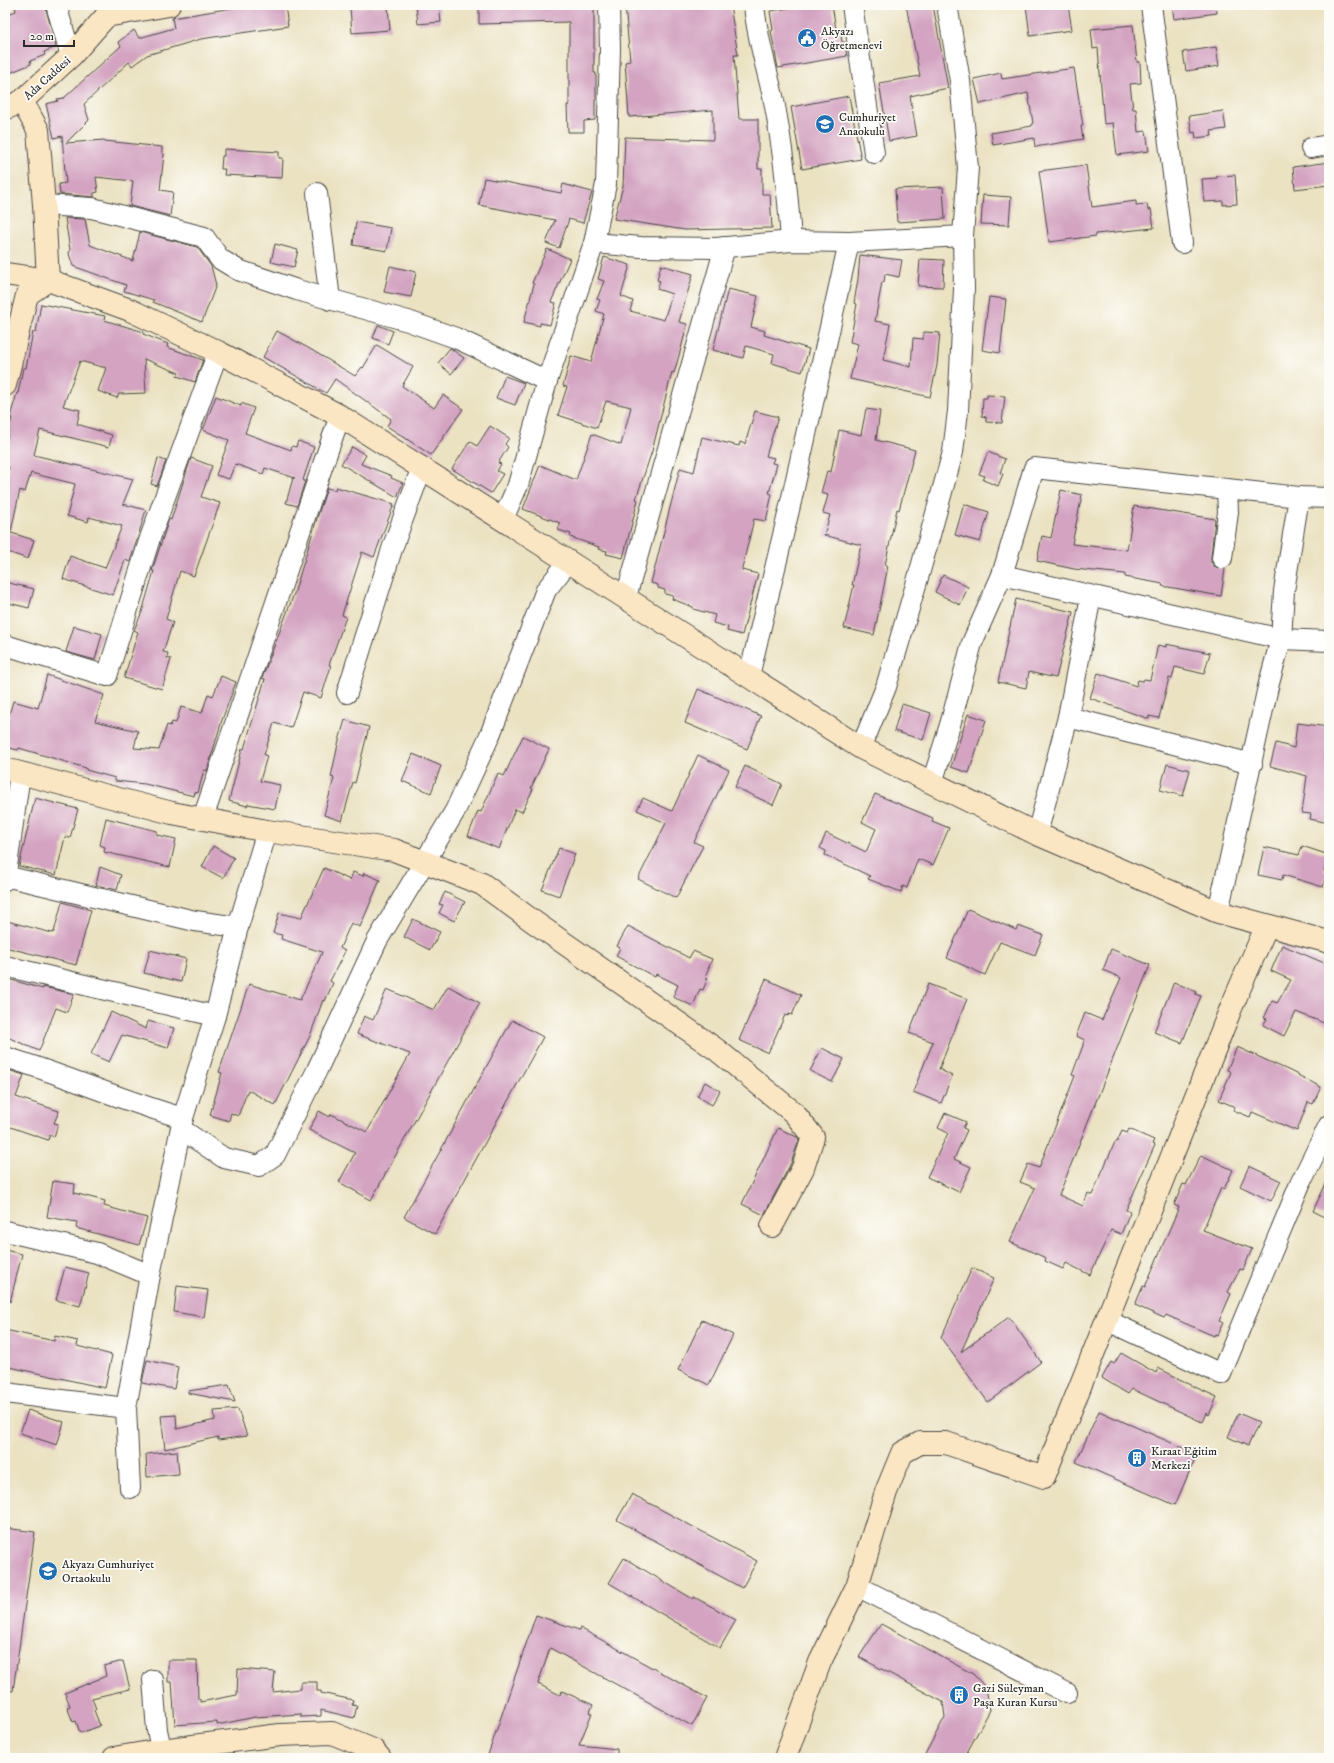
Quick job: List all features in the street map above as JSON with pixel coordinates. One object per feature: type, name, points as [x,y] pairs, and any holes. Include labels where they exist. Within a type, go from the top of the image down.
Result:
[{"type":"street","points":[[56,5],[71,56]]},
{"type":"street","points":[[111,10],[169,5]]},
{"type":"street","points":[[503,519],[518,485],[547,381],[594,243],[606,184],[610,49],[608,5]]},
{"type":"street","points":[[754,5],[756,26],[774,102],[787,178],[791,241]]},
{"type":"street","points":[[852,5],[874,153]]},
{"type":"street","points":[[861,748],[886,687],[953,452],[958,411],[963,296],[963,236],[968,168],[960,81],[947,5]]},
{"type":"street","points":[[1150,5],[1182,243]]},
{"type":"street","name":"Ada Caddesi","points":[[14,105],[71,56],[111,10]]},
{"type":"street","points":[[14,105],[38,130],[48,280]]},
{"type":"street","points":[[317,193],[330,300]]},
{"type":"street","points":[[44,205],[92,208],[204,237],[220,259],[238,270],[330,300],[408,321],[456,338],[547,381]]},
{"type":"street","points":[[594,243],[641,247],[725,247],[791,241],[849,242],[963,236]]},
{"type":"street","points":[[749,676],[790,506],[849,242]]},
{"type":"street","points":[[626,597],[725,247]]},
{"type":"street","points":[[5,274],[48,280],[130,310],[218,352],[340,416],[861,748],[1037,834],[1218,912],[1329,942]]},
{"type":"street","points":[[5,385],[27,295],[48,280]]},
{"type":"street","points":[[5,645],[107,676],[150,538],[218,352]]},
{"type":"street","points":[[203,818],[240,711],[288,563],[340,416]]},
{"type":"street","points":[[347,693],[393,546],[422,467]]},
{"type":"street","points":[[932,783],[950,725],[972,643],[1002,575],[1034,468],[1300,497],[1329,498]]},
{"type":"street","points":[[1222,558],[1228,512],[1227,489]]},
{"type":"street","points":[[1218,912],[1280,639],[1284,591],[1300,497]]},
{"type":"street","points":[[5,1057],[26,1063],[146,1108],[182,1124],[224,1158],[259,1166],[275,1155],[317,1070],[377,941],[423,862],[455,811],[490,735],[546,590],[569,561]]},
{"type":"street","points":[[1002,575],[1280,639],[1329,641]]},
{"type":"street","points":[[1037,834],[1068,717],[1091,596]]},
{"type":"street","points":[[1068,717],[1252,764]]},
{"type":"street","points":[[238,926],[195,921],[5,878],[12,771],[172,813],[267,831],[394,850],[482,884],[540,927],[717,1050],[794,1113],[813,1138],[803,1168],[772,1226]]},
{"type":"street","points":[[130,1488],[126,1408],[150,1275],[182,1124],[215,1016],[238,926],[267,831]]},
{"type":"street","points":[[785,1758],[820,1662],[858,1586],[886,1492],[902,1453],[920,1443],[946,1443],[1044,1477],[1231,1008],[1267,925]]},
{"type":"street","points":[[5,966],[215,1016]]},
{"type":"street","points":[[1106,1320],[1221,1374],[1300,1184],[1329,1125]]},
{"type":"street","points":[[5,1231],[97,1253],[150,1275]]},
{"type":"street","points":[[5,1392],[126,1408]]},
{"type":"street","points":[[858,1586],[1067,1693]]},
{"type":"street","points":[[153,1680],[157,1730],[162,1754]]},
{"type":"street","points":[[114,1758],[162,1754],[280,1735],[332,1733],[373,1750],[380,1758]]},
{"type":"building","points":[[15,5],[45,5],[56,47],[44,52],[45,55],[30,61],[31,64],[5,75],[5,15],[16,11]]},
{"type":"building","points":[[250,5],[285,5],[288,26],[201,39],[147,55],[132,66],[129,62],[84,104],[89,120],[66,143],[104,140],[162,147],[162,153],[164,154],[160,190],[173,192],[170,216],[130,206],[133,181],[96,177],[98,192],[94,193],[94,197],[60,194],[59,184],[66,183],[62,136],[54,138],[46,104],[58,101],[57,99],[64,98],[121,46],[118,42],[134,30],[139,38],[174,28],[172,18]]},
{"type":"building","points":[[388,5],[390,30],[352,33],[350,8]]},
{"type":"building","points":[[416,5],[439,5],[441,22],[418,24]]},
{"type":"building","points":[[479,5],[594,5],[594,73],[596,73],[595,120],[584,121],[584,132],[568,132],[567,105],[569,105],[569,22],[479,24]]},
{"type":"building","points":[[625,5],[730,5],[738,55],[734,55],[739,119],[758,119],[758,169],[762,169],[762,194],[770,194],[772,228],[685,230],[614,219],[623,186],[625,137],[713,140],[713,110],[629,117],[625,62],[630,61]]},
{"type":"building","name":"Akyazı Öğretmenevi","points":[[810,5],[832,5],[837,35],[841,34],[842,42],[845,42],[847,56],[778,68],[771,31],[773,30],[770,11]]},
{"type":"building","points":[[906,5],[933,5],[948,88],[910,96],[917,136],[889,141],[879,83],[920,76]]},
{"type":"building","points":[[1026,5],[1068,5],[1072,30],[1030,36]]},
{"type":"building","points":[[1172,5],[1216,5],[1217,13],[1174,19]]},
{"type":"building","points":[[1133,25],[1137,62],[1140,62],[1141,83],[1130,84],[1133,109],[1136,109],[1138,132],[1146,131],[1149,151],[1117,155],[1113,123],[1104,124],[1098,48],[1093,49],[1091,29]]},
{"type":"building","points":[[1216,47],[1219,66],[1186,71],[1183,52]]},
{"type":"building","points":[[1074,68],[1083,126],[1081,126],[1083,139],[1035,147],[1034,138],[993,145],[991,133],[1032,126],[1033,123],[1028,93],[980,104],[974,79],[1001,73],[1002,79]]},
{"type":"building","points":[[849,96],[861,159],[802,169],[791,107]]},
{"type":"building","points":[[1223,111],[1226,129],[1211,131],[1212,136],[1196,138],[1195,132],[1192,133],[1189,116]]},
{"type":"building","points":[[224,149],[279,152],[279,158],[283,158],[282,178],[224,175],[225,169],[221,169]]},
{"type":"building","points":[[1329,162],[1329,185],[1295,189],[1293,167]]},
{"type":"building","points":[[1086,165],[1092,207],[1136,201],[1136,205],[1147,204],[1148,210],[1151,209],[1154,228],[1096,234],[1096,236],[1049,242],[1039,171]]},
{"type":"building","points":[[1235,175],[1237,204],[1223,205],[1223,201],[1204,202],[1202,179]]},
{"type":"building","points":[[484,178],[561,193],[563,184],[592,192],[583,223],[569,219],[559,248],[546,243],[555,220],[479,205]]},
{"type":"building","points":[[943,187],[945,219],[897,222],[895,189]]},
{"type":"building","points":[[983,195],[1011,197],[1009,225],[981,224]]},
{"type":"building","points":[[65,218],[85,219],[90,245],[133,261],[140,232],[197,247],[211,266],[216,285],[202,322],[153,302],[154,300],[124,291],[126,285],[73,266],[69,254],[70,250]]},
{"type":"building","points":[[356,222],[391,228],[387,251],[353,245]]},
{"type":"building","points":[[275,244],[298,250],[294,267],[271,262]]},
{"type":"building","points":[[547,249],[570,259],[551,302],[556,303],[550,325],[540,323],[540,326],[524,322],[534,284],[532,283]]},
{"type":"building","points":[[860,255],[902,260],[899,277],[885,274],[884,282],[882,282],[875,321],[890,324],[883,360],[911,367],[913,338],[923,339],[924,332],[940,333],[937,365],[930,397],[850,379],[858,344],[850,342],[857,304],[854,303]]},
{"type":"building","points":[[604,257],[630,265],[621,296],[633,301],[630,311],[664,320],[672,294],[657,289],[660,281],[657,280],[661,265],[693,274],[679,322],[687,324],[682,345],[674,373],[672,372],[652,451],[636,499],[638,500],[623,558],[606,554],[607,551],[598,549],[599,547],[570,537],[571,534],[558,530],[560,523],[523,509],[540,465],[576,480],[592,434],[621,445],[631,407],[606,401],[597,428],[558,415],[567,387],[563,386],[571,356],[591,362],[604,314],[596,311],[600,300],[597,299],[604,281],[598,279]]},
{"type":"building","points":[[920,259],[944,260],[943,287],[918,286]]},
{"type":"building","points":[[390,266],[416,272],[411,297],[384,292]]},
{"type":"building","points":[[728,289],[758,296],[751,327],[765,331],[764,335],[809,349],[802,372],[772,363],[774,354],[746,346],[743,358],[713,350]]},
{"type":"building","points":[[989,297],[1006,299],[1000,353],[982,350]]},
{"type":"building","points":[[41,304],[105,316],[104,320],[144,332],[143,334],[168,344],[167,347],[203,360],[195,382],[177,376],[179,373],[144,359],[146,393],[119,394],[117,398],[98,391],[106,368],[80,361],[63,406],[80,410],[77,424],[112,435],[109,447],[40,430],[34,455],[133,479],[123,504],[146,510],[130,562],[125,560],[113,595],[63,579],[70,556],[105,568],[122,526],[89,517],[88,522],[67,516],[75,484],[31,473],[25,492],[20,490],[11,531],[5,530],[5,480],[9,467],[5,466],[5,446],[12,418],[10,417],[18,393],[23,368],[26,368],[33,332],[36,332]]},
{"type":"building","points":[[378,325],[393,331],[388,344],[373,338]]},
{"type":"building","points":[[277,331],[355,376],[362,367],[363,368],[377,345],[413,367],[402,386],[434,408],[443,395],[463,409],[431,455],[387,426],[391,419],[335,379],[326,393],[263,357]]},
{"type":"building","points":[[450,348],[464,358],[451,374],[438,363]]},
{"type":"building","points":[[505,376],[524,383],[515,405],[496,398]]},
{"type":"building","points":[[987,395],[1005,396],[1002,423],[986,422],[986,417],[982,416],[983,398],[987,398]]},
{"type":"building","points":[[216,396],[241,406],[241,403],[254,408],[245,433],[291,450],[292,446],[296,447],[298,441],[314,447],[303,480],[305,481],[297,506],[286,503],[293,478],[295,478],[265,468],[263,474],[235,464],[229,479],[216,475],[229,440],[203,430]]},
{"type":"building","points":[[866,409],[880,411],[876,440],[915,450],[899,510],[897,509],[885,565],[888,566],[874,635],[844,628],[861,545],[824,535],[830,515],[823,513],[828,495],[821,493],[827,471],[831,472],[839,430],[861,435]]},
{"type":"building","points":[[755,411],[778,417],[766,456],[774,458],[772,463],[777,464],[769,493],[772,494],[766,521],[754,519],[742,568],[742,570],[758,574],[742,635],[727,631],[728,627],[713,623],[715,615],[693,609],[693,607],[672,599],[673,596],[665,594],[665,590],[658,588],[658,585],[651,583],[680,468],[694,472],[702,437],[739,446],[740,442],[745,444]]},
{"type":"building","points":[[490,426],[509,438],[505,444],[508,447],[498,463],[501,464],[497,471],[503,474],[491,493],[452,469],[470,441],[477,446]]},
{"type":"building","points":[[352,447],[366,455],[361,464],[392,476],[391,478],[403,483],[397,497],[341,464]]},
{"type":"building","points":[[988,452],[1005,459],[1000,473],[1003,474],[998,486],[983,480],[985,476],[979,474]]},
{"type":"building","points":[[158,458],[166,461],[157,486],[151,484]]},
{"type":"building","points":[[191,458],[212,466],[201,497],[220,503],[194,576],[180,571],[166,619],[173,622],[163,652],[168,653],[167,658],[171,659],[162,689],[124,678],[138,632],[134,630],[142,612],[154,571],[152,571],[169,519],[171,520]]},
{"type":"building","points":[[336,487],[394,504],[374,557],[362,552],[342,615],[346,617],[329,665],[331,666],[321,698],[303,692],[291,728],[274,723],[264,755],[267,756],[260,781],[280,785],[275,809],[248,804],[247,806],[229,801],[242,749],[244,749],[265,679],[262,678],[294,594],[327,488],[335,490]]},
{"type":"building","points":[[1061,490],[1082,495],[1072,544],[1127,550],[1134,506],[1215,519],[1211,562],[1215,567],[1225,569],[1221,596],[1162,586],[1163,584],[1125,577],[1125,574],[1074,569],[1037,561],[1042,536],[1051,538]]},
{"type":"building","points":[[964,504],[989,512],[980,542],[955,535]]},
{"type":"building","points":[[5,531],[34,540],[28,559],[5,551]]},
{"type":"building","points":[[943,575],[968,587],[960,605],[935,592]]},
{"type":"building","points":[[5,582],[34,589],[29,608],[5,602]]},
{"type":"building","points":[[1016,599],[1073,612],[1056,678],[1029,672],[1026,688],[998,682]]},
{"type":"building","points":[[74,626],[102,634],[95,660],[66,652]]},
{"type":"building","points":[[1166,644],[1210,653],[1204,674],[1175,667],[1172,679],[1169,678],[1159,718],[1149,716],[1149,719],[1090,698],[1098,673],[1136,686],[1138,680],[1150,680],[1158,645],[1166,647]]},
{"type":"building","points":[[47,675],[104,695],[95,721],[138,731],[134,748],[159,750],[167,725],[170,726],[172,722],[176,723],[181,707],[202,713],[208,694],[213,696],[221,676],[236,682],[222,720],[207,771],[204,770],[198,793],[195,792],[194,796],[145,784],[115,781],[115,778],[86,770],[86,768],[19,748],[18,750],[5,747],[5,729],[13,701],[38,708]]},
{"type":"building","points":[[698,689],[761,716],[747,749],[685,723]]},
{"type":"building","points":[[902,704],[931,713],[923,740],[894,731]]},
{"type":"building","points":[[968,714],[986,720],[969,773],[951,767]]},
{"type":"building","points":[[345,720],[369,727],[355,783],[353,782],[342,821],[324,815],[334,778],[331,777]]},
{"type":"building","points":[[1297,723],[1329,727],[1329,823],[1310,819],[1311,814],[1302,813],[1307,776],[1270,766],[1276,743],[1294,748]]},
{"type":"building","points":[[523,736],[549,749],[522,812],[515,809],[499,849],[468,836],[478,811],[481,812],[498,773],[504,776]]},
{"type":"building","points":[[413,754],[441,766],[431,793],[402,781]]},
{"type":"building","points":[[698,755],[729,770],[694,842],[703,846],[676,898],[638,879],[666,823],[637,810],[643,798],[672,811]]},
{"type":"building","points":[[1167,764],[1190,770],[1183,796],[1160,790]]},
{"type":"building","points":[[745,766],[782,784],[773,805],[735,787]]},
{"type":"building","points":[[875,794],[933,818],[932,821],[949,828],[933,865],[918,859],[907,888],[903,886],[901,892],[868,879],[870,876],[825,855],[826,851],[820,848],[826,833],[866,852],[876,829],[862,822]]},
{"type":"building","points":[[35,798],[78,809],[70,838],[65,837],[56,875],[19,866]]},
{"type":"building","points":[[106,818],[157,831],[157,835],[176,839],[170,867],[104,852],[105,847],[100,845]]},
{"type":"building","points":[[213,846],[234,858],[223,878],[202,867]]},
{"type":"building","points":[[1302,846],[1329,855],[1324,871],[1327,872],[1323,887],[1283,875],[1282,880],[1258,875],[1264,847],[1299,855]]},
{"type":"building","points":[[559,848],[575,854],[559,896],[542,890]]},
{"type":"building","points":[[100,867],[121,875],[117,890],[96,885]]},
{"type":"building","points":[[324,868],[350,880],[353,872],[363,876],[364,873],[380,880],[360,927],[351,923],[340,948],[345,951],[330,981],[333,983],[325,1001],[323,1000],[310,1036],[275,1105],[248,1090],[238,1116],[231,1113],[229,1121],[210,1115],[222,1073],[219,1072],[249,984],[300,1000],[321,955],[322,952],[281,939],[282,935],[273,933],[279,913],[301,918]]},
{"type":"building","points":[[445,892],[465,902],[454,921],[439,913],[443,905],[439,904]]},
{"type":"building","points":[[62,902],[91,910],[76,965],[5,947],[5,929],[7,921],[52,933],[54,932]]},
{"type":"building","points":[[968,909],[1016,930],[1018,926],[1043,935],[1035,955],[1000,942],[985,975],[947,958]]},
{"type":"building","points":[[413,919],[440,932],[430,950],[404,937]]},
{"type":"building","points":[[628,926],[689,958],[693,951],[712,959],[705,977],[708,978],[703,990],[700,989],[693,1006],[673,997],[678,985],[656,974],[655,977],[616,956],[620,948],[617,946]]},
{"type":"building","points":[[1282,945],[1329,965],[1329,1025],[1296,1012],[1284,1036],[1263,1025],[1267,1019],[1264,1018],[1272,1001],[1277,1003],[1291,980],[1271,971]]},
{"type":"building","points":[[1111,949],[1150,965],[1059,1195],[1083,1206],[1088,1193],[1092,1195],[1115,1142],[1117,1142],[1122,1131],[1127,1133],[1129,1129],[1154,1140],[1152,1144],[1155,1145],[1126,1210],[1130,1212],[1121,1234],[1111,1230],[1090,1275],[1066,1263],[1063,1269],[1045,1261],[1046,1258],[1010,1242],[1035,1188],[1020,1182],[1028,1164],[1039,1168],[1075,1076],[1072,1075],[1085,1040],[1076,1036],[1085,1013],[1102,1020],[1121,978],[1103,970]]},
{"type":"building","points":[[150,950],[186,959],[181,982],[144,973]]},
{"type":"building","points":[[5,978],[43,989],[43,987],[74,994],[67,1012],[56,1008],[39,1051],[5,1036]]},
{"type":"building","points":[[766,979],[801,995],[792,1015],[785,1015],[768,1053],[739,1040]]},
{"type":"building","points":[[1174,982],[1196,992],[1195,994],[1201,996],[1182,1043],[1154,1032]]},
{"type":"building","points":[[928,984],[967,999],[939,1069],[952,1076],[941,1103],[913,1092],[933,1042],[909,1033]]},
{"type":"building","points":[[448,986],[480,1003],[371,1200],[339,1182],[355,1153],[309,1130],[319,1111],[330,1117],[331,1114],[367,1132],[410,1054],[357,1034],[364,1016],[373,1020],[387,989],[434,1010]]},
{"type":"building","points":[[111,1012],[146,1029],[148,1021],[174,1028],[168,1048],[122,1035],[109,1062],[91,1054]]},
{"type":"building","points":[[512,1020],[543,1037],[435,1234],[404,1217]]},
{"type":"building","points":[[1237,1047],[1321,1087],[1313,1104],[1308,1102],[1297,1131],[1252,1112],[1250,1117],[1233,1110],[1235,1107],[1219,1100],[1231,1072],[1227,1070]]},
{"type":"building","points":[[822,1048],[844,1059],[832,1082],[810,1071]]},
{"type":"building","points":[[5,1069],[24,1075],[16,1097],[59,1111],[54,1123],[58,1124],[54,1137],[50,1135],[48,1140],[5,1125]]},
{"type":"building","points":[[705,1082],[720,1091],[712,1105],[697,1096]]},
{"type":"building","points":[[945,1113],[966,1122],[963,1128],[967,1130],[954,1159],[971,1167],[959,1192],[927,1177],[948,1133],[938,1128]]},
{"type":"building","points":[[778,1128],[797,1137],[799,1140],[791,1163],[764,1215],[742,1204]]},
{"type":"building","points":[[1201,1155],[1233,1170],[1224,1189],[1221,1188],[1203,1230],[1252,1249],[1243,1270],[1240,1269],[1228,1292],[1231,1294],[1219,1321],[1223,1323],[1217,1335],[1215,1334],[1214,1336],[1166,1315],[1164,1318],[1135,1305],[1143,1286],[1145,1287],[1179,1207],[1174,1205],[1183,1184],[1186,1185]]},
{"type":"building","points":[[1249,1166],[1281,1181],[1271,1201],[1240,1186]]},
{"type":"building","points":[[1329,1177],[1329,1219],[1313,1211]]},
{"type":"building","points":[[53,1181],[75,1184],[74,1193],[105,1201],[104,1206],[147,1218],[139,1245],[76,1228],[77,1222],[47,1217]]},
{"type":"building","points":[[5,1250],[22,1254],[10,1302],[5,1302]]},
{"type":"building","points":[[65,1267],[89,1273],[80,1306],[56,1300]]},
{"type":"building","points":[[972,1268],[994,1278],[961,1352],[1009,1317],[1041,1362],[988,1402],[941,1338]]},
{"type":"building","points":[[177,1286],[208,1290],[204,1317],[174,1312]]},
{"type":"building","points":[[702,1320],[733,1335],[709,1385],[678,1370]]},
{"type":"building","points":[[5,1330],[54,1341],[55,1336],[78,1341],[77,1346],[112,1355],[105,1388],[5,1366]]},
{"type":"building","points":[[1121,1353],[1156,1373],[1158,1368],[1178,1378],[1177,1379],[1217,1397],[1209,1415],[1206,1413],[1202,1422],[1132,1389],[1128,1394],[1102,1378],[1111,1362],[1114,1364]]},
{"type":"building","points":[[147,1360],[178,1367],[174,1389],[142,1383]]},
{"type":"building","points":[[229,1385],[235,1402],[188,1393],[188,1391]]},
{"type":"building","points":[[238,1409],[247,1436],[218,1440],[218,1437],[165,1449],[161,1416],[176,1415],[177,1429],[215,1420],[214,1411]]},
{"type":"building","points":[[28,1410],[64,1422],[57,1445],[20,1433]]},
{"type":"building","name":"Kıraat Eğitim Merkezi","points":[[1099,1411],[1197,1454],[1175,1505],[1076,1462]]},
{"type":"building","points":[[1238,1413],[1259,1422],[1248,1446],[1228,1437]]},
{"type":"building","points":[[177,1451],[179,1474],[147,1477],[146,1454]]},
{"type":"building","points":[[632,1494],[757,1561],[742,1588],[617,1520]]},
{"type":"building","points":[[5,1528],[35,1532],[13,1691],[5,1690]]},
{"type":"building","points":[[624,1558],[693,1599],[694,1597],[736,1620],[720,1648],[609,1583]]},
{"type":"building","points":[[536,1615],[579,1630],[580,1628],[707,1698],[692,1726],[550,1648],[538,1684],[560,1695],[562,1691],[593,1705],[590,1712],[592,1713],[579,1745],[617,1749],[617,1758],[497,1758],[488,1755]]},
{"type":"building","name":"Gazi Süleyman Paşa Kuran Kursu","points":[[881,1624],[973,1674],[986,1688],[990,1710],[964,1758],[923,1758],[945,1717],[943,1702],[859,1657]]},
{"type":"building","points":[[168,1660],[197,1660],[198,1699],[200,1699],[200,1702],[237,1695],[238,1669],[275,1672],[273,1692],[301,1689],[301,1682],[317,1682],[317,1691],[321,1691],[321,1693],[353,1700],[352,1705],[357,1706],[354,1718],[321,1710],[321,1716],[301,1717],[301,1714],[255,1717],[217,1725],[217,1722],[175,1725],[172,1682],[168,1682]]},
{"type":"building","points":[[123,1661],[130,1689],[92,1698],[96,1709],[94,1710],[100,1726],[80,1733],[76,1721],[73,1722],[67,1707],[70,1706],[65,1693],[106,1676],[104,1666]]},
{"type":"place","name":"Akyazı Öğretmenevi","points":[[807,38]]},
{"type":"place","name":"Cumhuriyet Anaokulu","points":[[825,124]]},
{"type":"place","name":"Kıraat Eğitim Merkezi","points":[[1137,1458]]},
{"type":"place","name":"Akyazı Cumhuriyet Ortaokulu","points":[[48,1571]]},
{"type":"place","name":"Gazi Süleyman Paşa Kuran Kursu","points":[[959,1695]]}]
